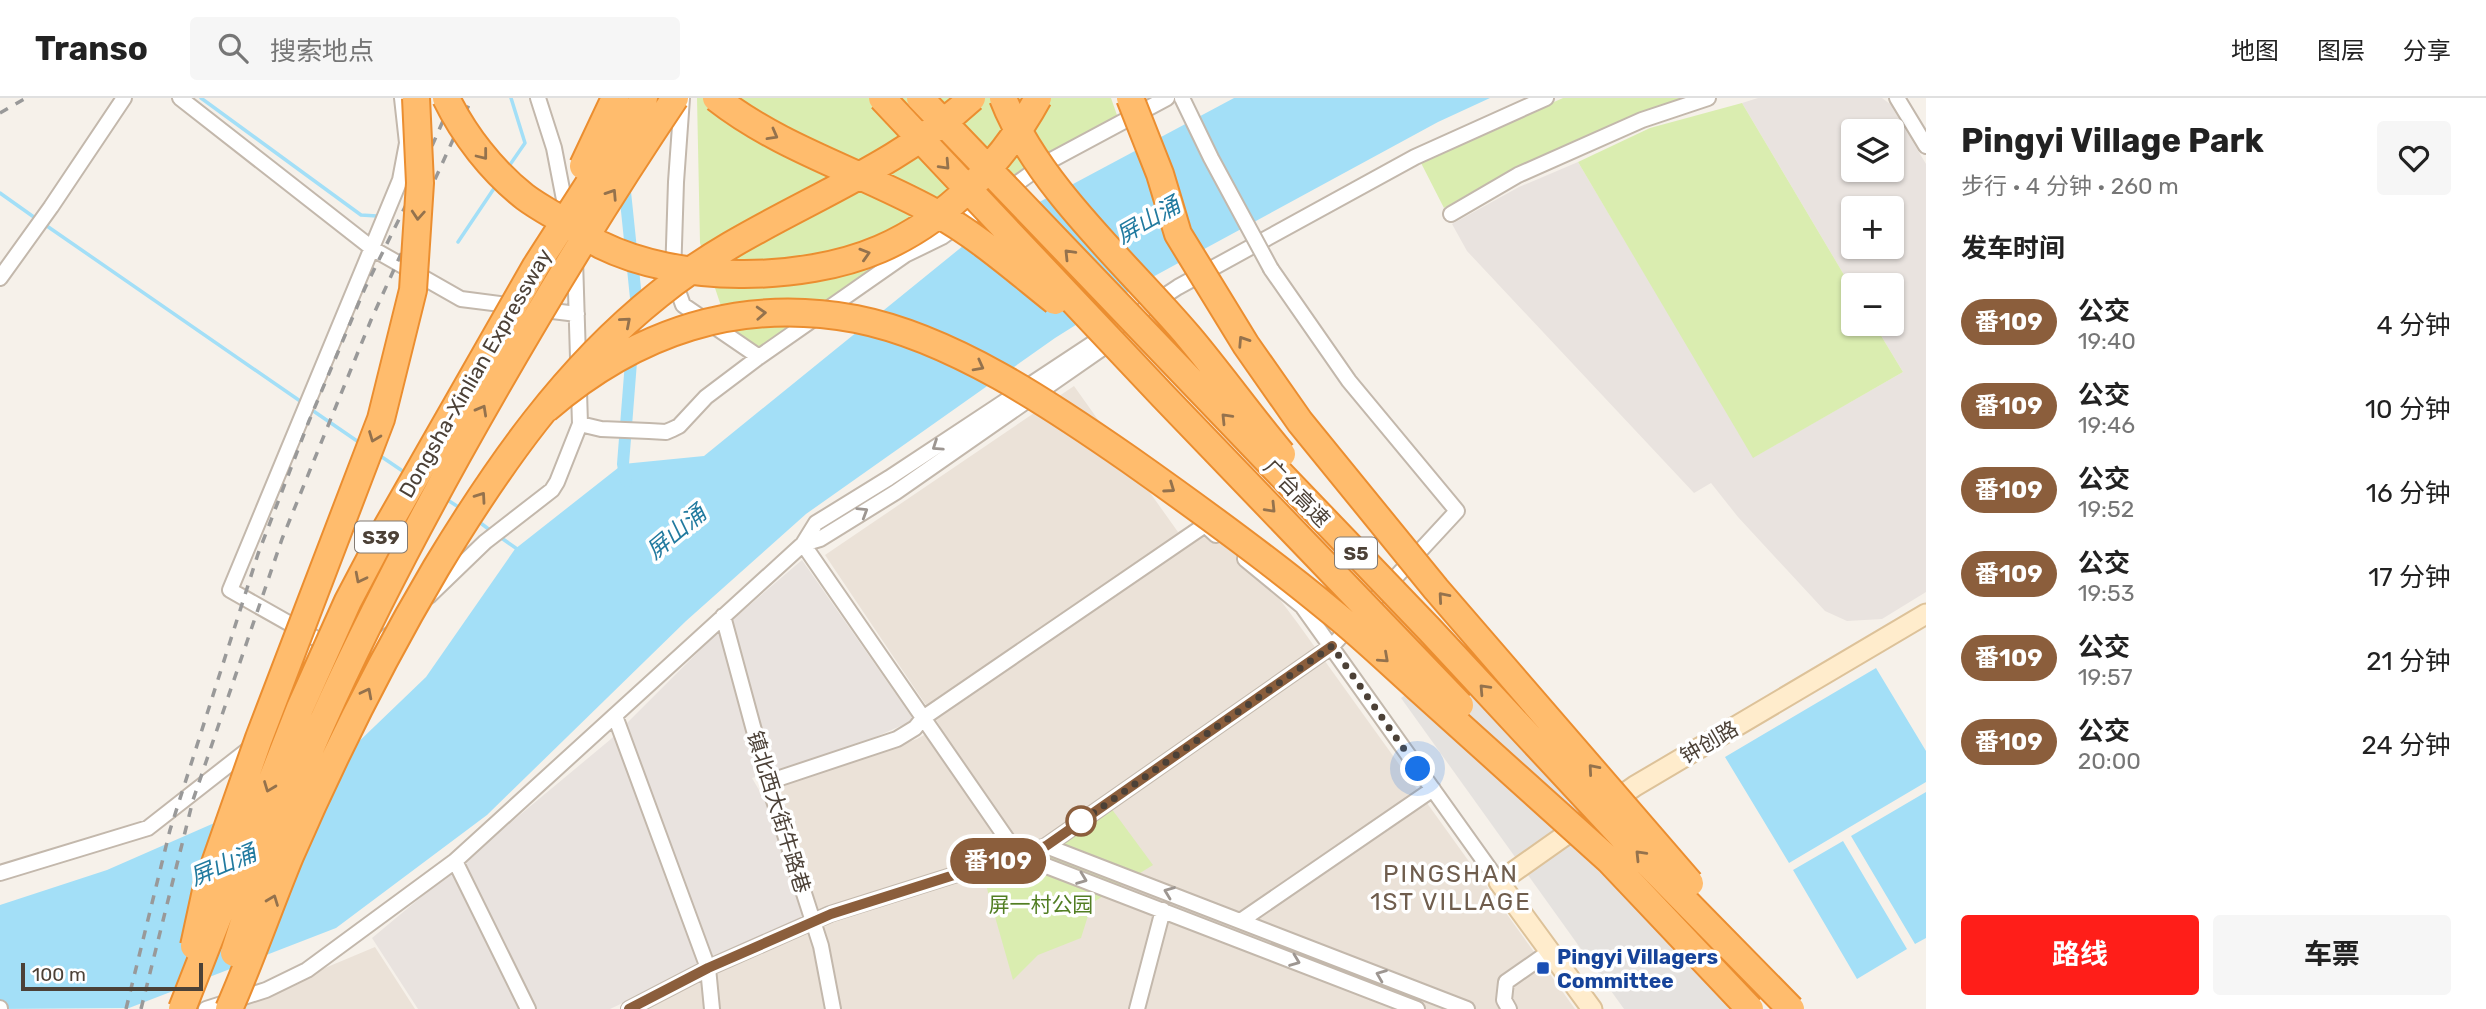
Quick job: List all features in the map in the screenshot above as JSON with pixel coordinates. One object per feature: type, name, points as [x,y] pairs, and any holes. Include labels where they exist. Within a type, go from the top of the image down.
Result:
[{"type":"highway","points":[[181,1009],[207,886],[259,737],[381,419],[413,290],[420,183],[416,98]]},
{"type":"highway","points":[[446,98],[454,115],[488,161],[525,197],[601,244],[640,259],[695,271],[746,273],[799,272],[879,250],[914,231],[963,195],[1013,139],[1038,98]]},
{"type":"highway","points":[[536,266],[615,98]]},
{"type":"highway","name":"Dongsha-Xinlian Expressway","points":[[181,1009],[322,655],[387,527],[536,266],[644,98]]},
{"type":"highway","name":"Dongsha-Xinlian Expressway","points":[[218,1009],[264,864],[307,758],[365,628],[401,557],[513,355],[675,98]]},
{"type":"highway","points":[[716,98],[776,136],[927,208],[972,236],[1102,338],[1164,397]]},
{"type":"highway","name":"广台高速","points":[[882,98],[1750,1009]]},
{"type":"highway","name":"广台高速","points":[[920,98],[1429,629],[1628,843],[1792,1009]]},
{"type":"highway","points":[[229,1009],[306,821],[389,650],[474,507],[545,409],[605,340],[682,276],[741,237],[900,153],[972,98]]},
{"type":"highway","points":[[1003,98],[1029,150],[1054,183],[1190,337],[1265,433],[1429,629]]},
{"type":"highway","points":[[1130,98],[1160,174],[1178,234],[1246,345],[1300,422],[1436,589],[1612,790],[1792,1009]]},
{"type":"highway","points":[[545,409],[621,354],[661,336],[720,318],[748,314],[813,313],[857,320],[925,340],[1008,382],[1073,420],[1218,522],[1333,612],[1619,869]]},
{"type":"street","points":[[0,278],[124,98]]},
{"type":"street","points":[[180,98],[373,250],[461,299],[577,314]]},
{"type":"street","points":[[358,663],[230,590],[404,170],[407,143],[402,98]]},
{"type":"street","points":[[0,873],[148,828],[358,663],[485,542],[552,490],[580,424],[576,265],[555,148],[538,98]]},
{"type":"street","points":[[682,98],[676,182],[674,277],[683,305],[760,357]]},
{"type":"street","points":[[580,424],[601,429],[666,432],[679,425],[706,397],[905,255],[942,237],[1044,164],[1167,98]]},
{"type":"street","points":[[629,1009],[708,968],[831,914],[1046,846],[1332,646],[1457,511],[1349,381],[1272,269],[1211,158],[1182,98]]},
{"type":"street","points":[[206,1009],[266,990],[306,970],[455,861],[803,544],[820,539],[896,492],[1139,323],[1178,287],[1415,157],[1546,98]]},
{"type":"street","points":[[1451,214],[1518,175],[1642,120],[1708,98]]},
{"type":"street","points":[[1897,98],[1926,146]]},
{"type":"street","points":[[768,782],[897,739],[915,728],[923,718],[1205,525],[1302,606],[1592,1009]]},
{"type":"street","points":[[803,544],[1018,855],[1163,910],[1397,1005],[1417,1009]]},
{"type":"street","name":"钟创路","points":[[1499,882],[1635,786],[1926,614]]},
{"type":"street","name":"镇北西大街牛路巷","points":[[723,616],[768,782],[821,946],[834,1009]]},
{"type":"street","points":[[615,716],[708,968],[712,1009]]},
{"type":"street","points":[[1242,920],[1433,789]]},
{"type":"street","points":[[1046,846],[1467,1009]]},
{"type":"street","points":[[455,861],[528,1009]]},
{"type":"street","points":[[1137,1009],[1163,910]]},
{"type":"street","points":[[1509,1009],[1504,1000],[1506,982],[1549,952]]},
{"type":"street","points":[[1397,1005],[1404,985]]},
{"type":"shaded area","points":[[1758,98],[1882,98],[1890,104],[1899,119],[1841,119],[1841,182],[1904,182],[1904,127],[1926,164],[1926,592],[1882,619],[1847,621],[1825,611],[1738,517],[1711,483],[1694,493],[1467,251],[1452,224],[1519,187],[1578,162],[1754,457],[1903,372],[1881,336],[1904,336],[1904,273],[1843,273],[1742,103]]},
{"type":"shaded area","points":[[1074,386],[1178,532],[1213,510],[1575,1009],[645,1009],[817,923],[770,789],[917,739],[940,726],[825,555]]},
{"type":"shaded area","points":[[802,560],[914,720],[846,750],[752,778],[772,812],[807,916],[610,1009],[418,1009],[372,938],[611,739],[717,633]]},
{"type":"shaded area","points":[[1490,634],[1620,785],[1729,1009],[1624,1009],[1401,698]]},
{"type":"shaded area","points":[[375,947],[415,1009],[236,1009],[237,1005]]},
{"type":"green space","points":[[697,98],[1111,98],[1118,118],[1050,151],[759,347],[728,327],[700,243]]},
{"type":"green space","points":[[1563,98],[1686,98],[1638,114],[1516,167],[1444,208],[1420,161]]},
{"type":"green space","points":[[1742,103],[1843,273],[1841,336],[1881,336],[1903,372],[1753,458],[1578,162],[1650,128]]},
{"type":"green space","name":"屏一村公园","points":[[1111,808],[1153,865],[1092,903],[1081,938],[1038,955],[1013,980],[984,878],[1050,847]]},
{"type":"water","name":"屏山涌","points":[[1234,98],[1490,98],[1438,122],[1149,279],[1055,338],[806,514],[686,621],[487,815],[336,928],[129,1008],[0,1009],[0,905],[107,870],[324,775],[426,677],[515,549],[623,464],[704,456],[974,237]]},
{"type":"water","points":[[1876,668],[1926,751],[1926,782],[1789,863],[1725,757]]},
{"type":"water","points":[[1926,792],[1926,938],[1915,944],[1851,836]]},
{"type":"water","points":[[1843,841],[1907,949],[1857,979],[1793,870]]},
{"type":"waterway","points":[[201,98],[361,215],[377,216]]},
{"type":"waterway","points":[[507,169],[525,143],[511,98]]},
{"type":"waterway","points":[[624,182],[636,298],[623,464],[626,481]]},
{"type":"waterway","points":[[458,242],[497,184]]},
{"type":"waterway","points":[[0,193],[38,220]]},
{"type":"waterway","points":[[44,224],[303,403]]},
{"type":"waterway","points":[[309,408],[360,443]]},
{"type":"waterway","points":[[379,455],[407,474]]},
{"type":"waterway","points":[[446,499],[460,508]]},
{"type":"waterway","points":[[478,521],[491,531]]},
{"type":"waterway","points":[[500,537],[520,551]]},
{"type":"railway","points":[[0,113],[26,98]]},
{"type":"railway","points":[[126,1009],[170,830],[258,554],[309,421],[365,288],[407,203],[453,98]]},
{"type":"railway","points":[[141,1009],[193,800],[282,539],[371,320],[472,98]]},
{"type":"bus line","name":"番109","points":[[629,1009],[708,968],[831,914],[1046,846],[1332,646]]},
{"type":"place","name":"Pingyi Villagers Committee","points":[[1543,968]]},
{"type":"district","name":"PINGSHAN 1ST VILLAGE","points":[[1451,888]]},
{"type":"route","points":[[1081,821],[1072,828],[1332,646],[1418,769]]}]
